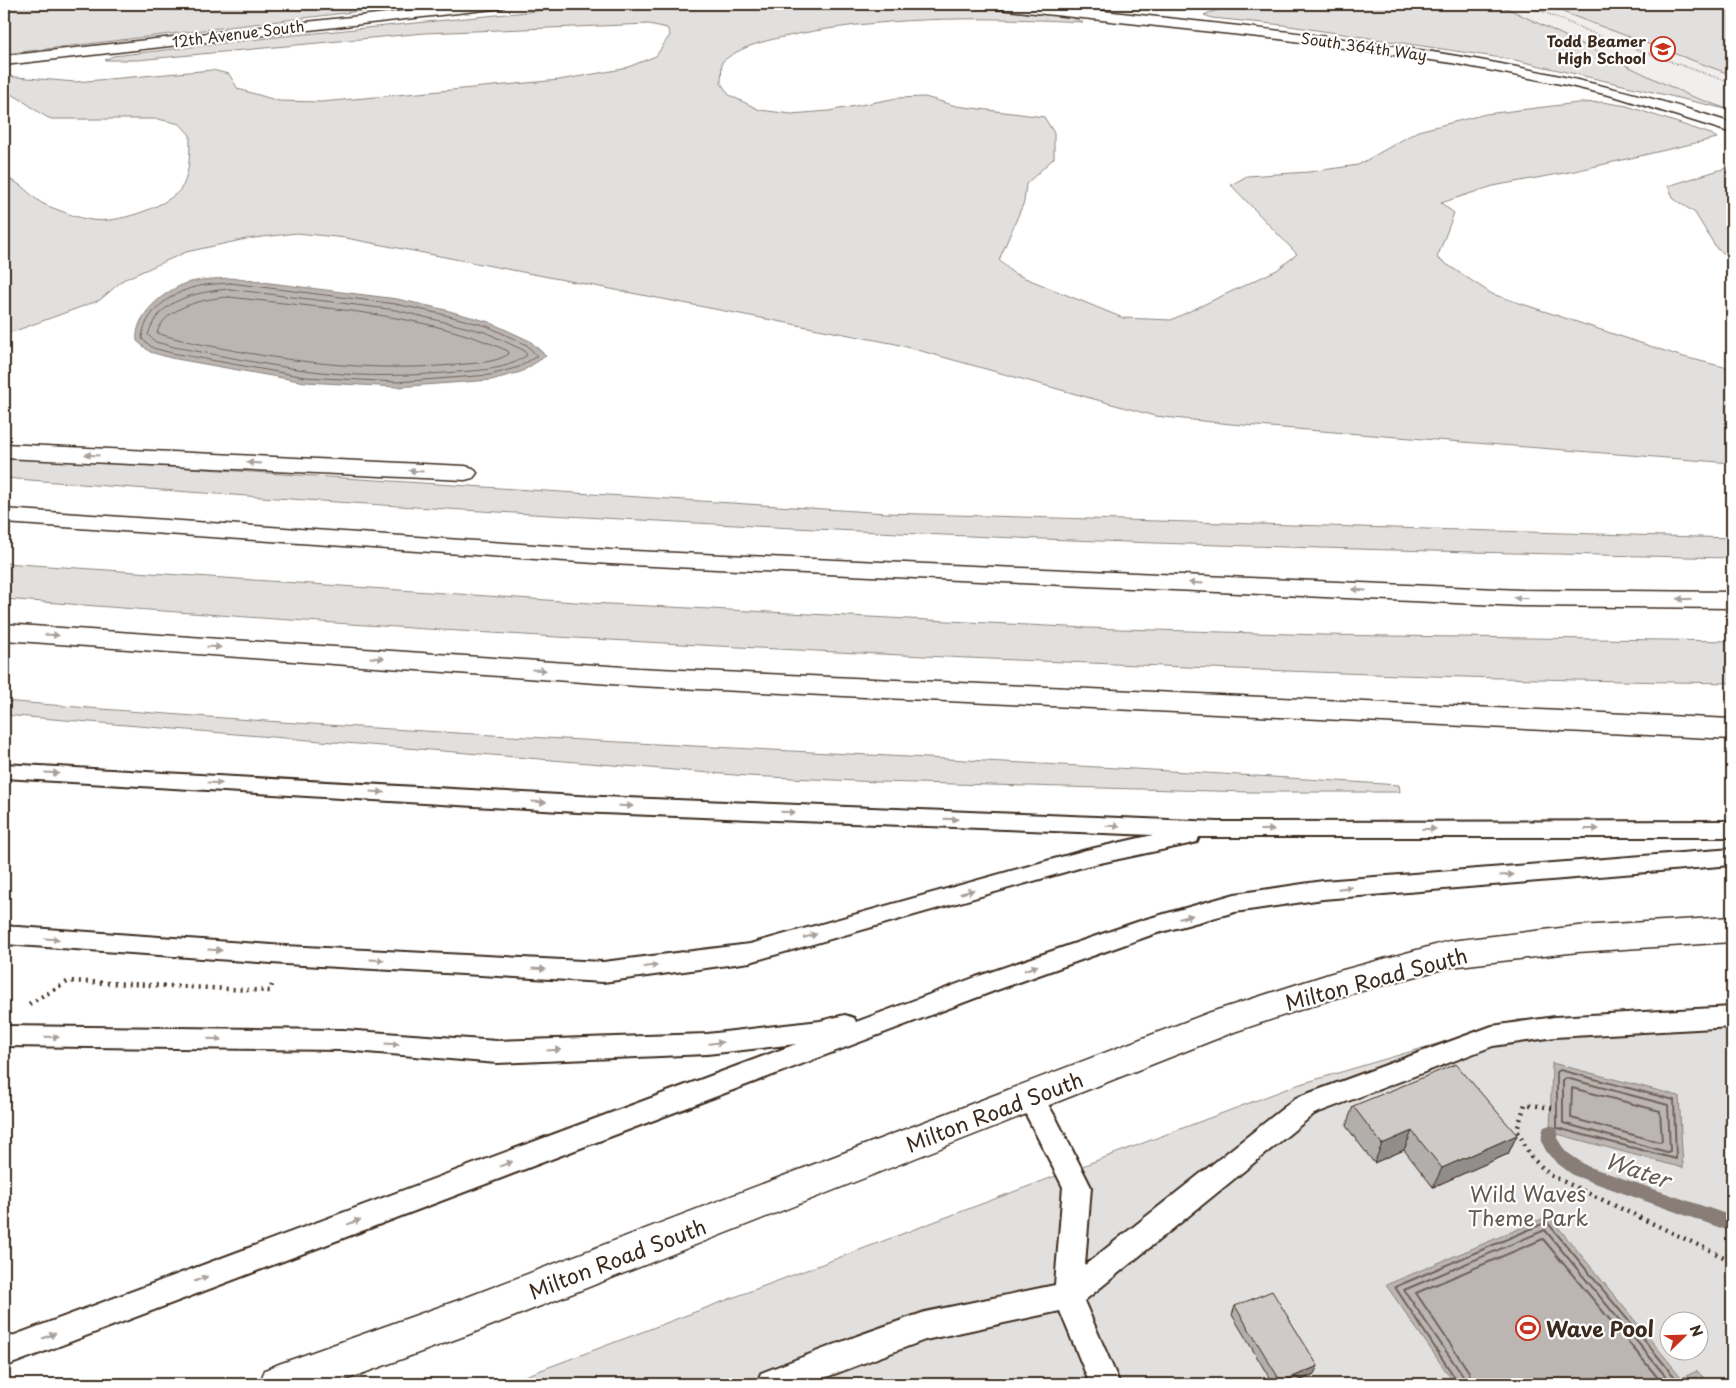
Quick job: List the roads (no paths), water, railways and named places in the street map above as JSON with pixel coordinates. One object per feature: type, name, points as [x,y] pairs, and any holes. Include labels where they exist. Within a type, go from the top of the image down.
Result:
[{"type":"main road","name":"12th Avenue South","points":[[4,61],[502,4]]},
{"type":"main road","name":"South 364th Way","points":[[989,4],[1347,43],[1486,63],[1647,100],[1732,128]]},
{"type":"main road","points":[[4,451],[465,473]]},
{"type":"main road","points":[[4,516],[620,558],[1521,598],[1732,600]]},
{"type":"main road","points":[[4,632],[638,677],[1732,729]]},
{"type":"main road","name":"Milton Road South","points":[[278,1384],[470,1316],[1223,1022],[1332,986],[1450,954],[1578,939],[1732,929]]},
{"type":"lane","points":[[4,771],[577,804],[1218,830],[1732,829]]},
{"type":"lane","points":[[4,935],[285,954],[603,972],[750,953],[1086,858],[1218,830]]},
{"type":"lane","points":[[4,1353],[986,984],[1151,926],[1235,903],[1323,890],[1732,857]]},
{"type":"lane","points":[[4,1036],[343,1040],[497,1052],[707,1044],[820,1032],[906,1010],[986,984]]},
{"type":"lane","points":[[772,1384],[857,1350],[925,1326],[1068,1296],[1305,1106],[1492,1036],[1555,1027],[1732,1017]]},
{"type":"lane","points":[[1030,1097],[1047,1126],[1077,1187],[1068,1296],[1105,1384]]},
{"type":"water","points":[[230,278],[397,299],[442,309],[489,322],[530,341],[546,356],[521,372],[491,380],[397,387],[305,382],[171,358],[150,352],[137,341],[137,331],[140,322],[145,313],[160,298],[187,283],[208,279]]},
{"type":"water","points":[[1552,1063],[1679,1096],[1683,1168],[1550,1132]]},
{"type":"water","name":"Wave Pool","points":[[1549,1216],[1658,1349],[1658,1360],[1667,1360],[1682,1378],[1697,1371],[1710,1384],[1455,1384],[1386,1285]]},
{"type":"waterway","name":"Water","points":[[1550,1132],[1549,1139],[1559,1156],[1581,1171],[1732,1224]]},
{"type":"place","name":"Todd Beamer High School","points":[[1663,49]]},
{"type":"place","name":"Wave Pool","points":[[1528,1328]]},
{"type":"park label","name":"Wild Waves Theme Park","points":[[1528,1205]]}]
